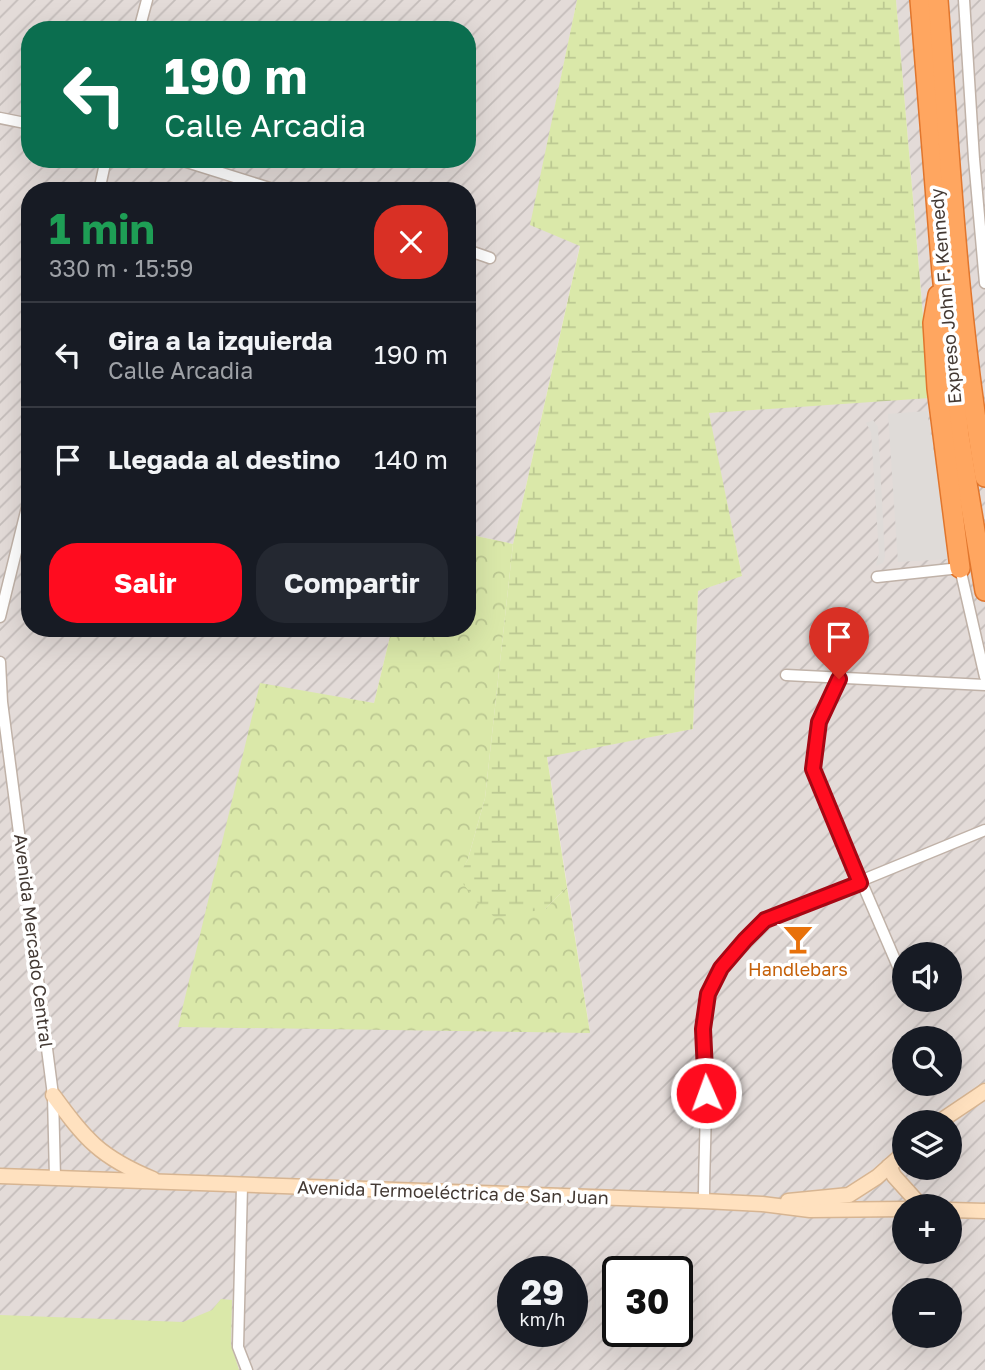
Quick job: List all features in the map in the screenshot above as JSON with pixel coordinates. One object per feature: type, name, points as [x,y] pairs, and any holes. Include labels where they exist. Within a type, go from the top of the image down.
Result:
[{"type":"highway","name":"Expreso John F. Kennedy","points":[[920,0],[942,273],[959,435],[985,591]]},
{"type":"highway","name":"Expreso John F. Kennedy","points":[[938,0],[958,255],[985,477]]},
{"type":"highway","points":[[942,273],[933,323],[936,375],[960,568]]},
{"type":"street","points":[[141,21],[147,0]]},
{"type":"street","points":[[964,0],[979,159],[985,283]]},
{"type":"street","points":[[0,118],[21,122]]},
{"type":"street","points":[[206,168],[250,182]]},
{"type":"street","points":[[476,253],[490,258]]},
{"type":"street","points":[[0,617],[21,532]]},
{"type":"street","points":[[877,577],[960,568],[985,677]]},
{"type":"street","name":"Avenida Mercado Central","points":[[0,662],[2,702],[53,1095],[55,1178]]},
{"type":"street","points":[[786,674],[985,685]]},
{"type":"street","points":[[839,679],[819,722],[813,769],[892,954]]},
{"type":"street","points":[[704,1201],[706,1093],[703,1029],[708,994],[721,968],[765,920],[985,830]]},
{"type":"street","points":[[957,1110],[985,1091]]},
{"type":"street","points":[[53,1095],[98,1150],[122,1166],[164,1183]]},
{"type":"street","points":[[762,1204],[849,1195],[892,1163]]},
{"type":"street","points":[[889,1166],[910,1194]]},
{"type":"street","name":"Avenida Termoeléctrica de San Juan","points":[[0,1175],[704,1201],[810,1210],[892,1209]]},
{"type":"street","points":[[242,1186],[238,1347],[247,1370]]},
{"type":"street","points":[[962,1210],[985,1211]]},
{"type":"shaded area","points":[[0,0],[577,0],[531,224],[580,245],[513,544],[476,536],[476,182],[21,182],[21,637],[390,637],[374,703],[260,684],[590,1032],[547,756],[693,729],[698,591],[742,575],[708,413],[930,397],[896,0],[985,0],[985,1370],[0,1370]]},
{"type":"shaded area","points":[[927,411],[951,555],[949,559],[898,562],[888,414]]},
{"type":"shaded area","points":[[873,420],[878,427],[885,557],[883,563],[876,566],[879,552],[871,432],[866,423]]},
{"type":"green space","points":[[577,0],[896,0],[930,398],[709,413],[742,576],[698,591],[693,729],[547,757],[567,887],[545,909],[496,918],[480,906],[458,877],[468,859],[485,798],[513,544],[580,246],[530,225]]},
{"type":"green space","points":[[476,536],[513,544],[485,798],[468,859],[459,877],[545,909],[567,887],[590,1033],[178,1027],[260,683],[374,703],[390,637],[476,637]]},
{"type":"green space","points":[[221,1299],[232,1300],[231,1344],[239,1370],[0,1370],[0,1315],[183,1322],[212,1310]]},
{"type":"place","name":"Handlebars","points":[[798,939]]},
{"type":"route","points":[[706,1093],[703,1029],[708,994],[721,968],[765,920],[860,883],[813,769],[819,722],[839,679]]}]
